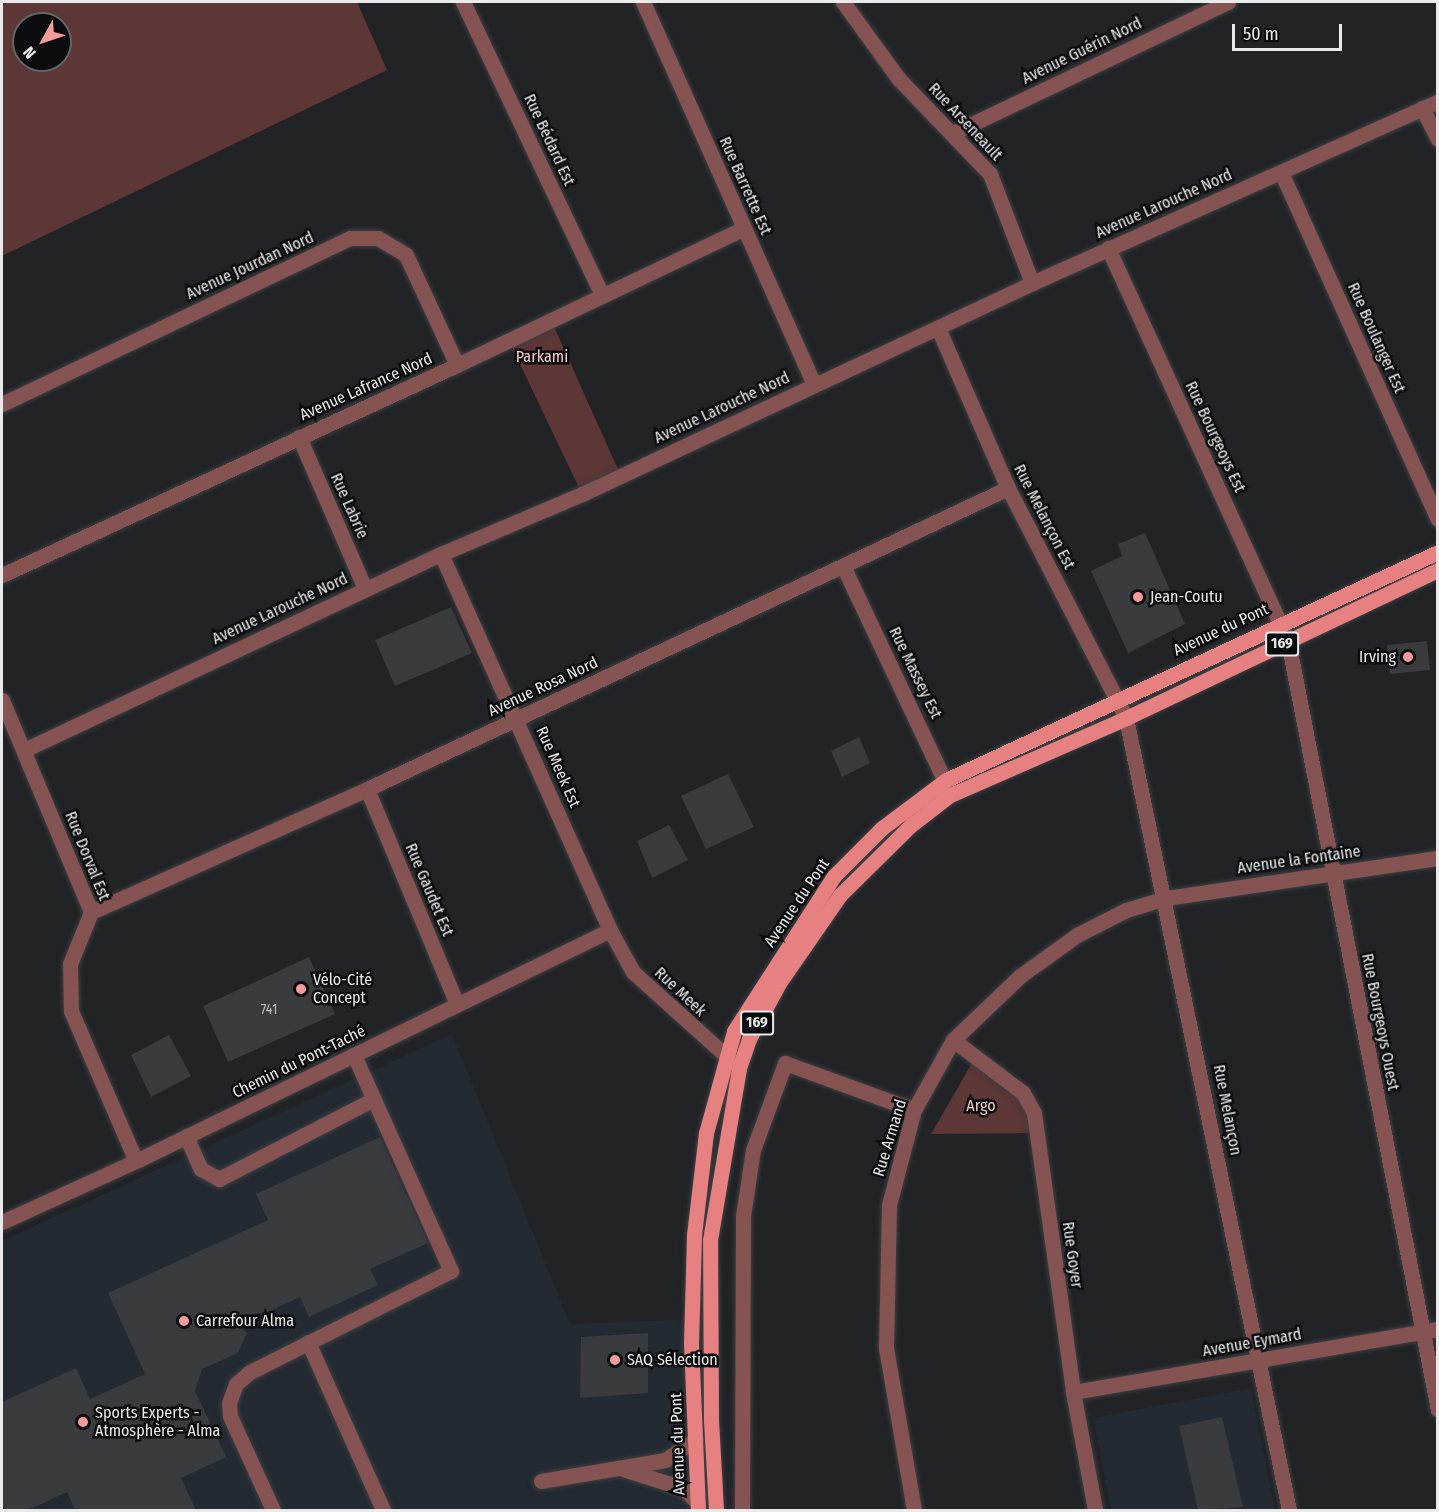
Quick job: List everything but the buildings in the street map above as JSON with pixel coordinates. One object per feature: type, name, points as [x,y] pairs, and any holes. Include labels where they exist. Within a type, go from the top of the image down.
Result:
[{"type":"main road","name":"Avenue du Pont","points":[[698,1507],[692,1343],[694,1235],[706,1132],[734,1030],[834,876],[882,828],[946,780],[1280,622],[1437,552]]},
{"type":"main road","name":"Avenue du Pont","points":[[716,1510],[711,1421],[711,1240],[739,1068],[749,1039],[779,983],[840,895],[911,825],[950,795],[1126,718],[1437,570]]},
{"type":"street","name":"Rue Bédard Est","points":[[463,2],[602,295]]},
{"type":"street","name":"Rue Barrette Est","points":[[643,2],[814,384]]},
{"type":"street","name":"Rue Arseneault","points":[[843,2],[898,78],[990,174],[1032,283]]},
{"type":"street","name":"Avenue Guérin Nord","points":[[953,133],[1196,8],[1228,2]]},
{"type":"street","name":"Avenue Larouche Nord","points":[[24,750],[441,554],[582,494],[1108,248],[1437,101]]},
{"type":"street","points":[[1422,108],[1437,139]]},
{"type":"street","name":"Rue Boulanger Est","points":[[1281,172],[1437,519]]},
{"type":"street","name":"Avenue Lafrance Nord","points":[[2,575],[457,365],[744,228]]},
{"type":"street","name":"Avenue Jourdan Nord","points":[[2,404],[350,238],[378,238],[406,255],[457,365]]},
{"type":"street","name":"Rue Bourgeoys Est","points":[[1108,248],[1288,640]]},
{"type":"street","name":"Rue Melançon Est","points":[[938,328],[1008,488],[1126,718]]},
{"type":"street","name":"Rue Labrie","points":[[299,437],[365,589]]},
{"type":"street","name":"Avenue Rosa Nord","points":[[91,912],[367,789],[844,568],[1008,488]]},
{"type":"street","name":"Rue Meek Est","points":[[441,554],[610,930]]},
{"type":"street","name":"Rue Massey Est","points":[[844,568],[946,780],[950,795]]},
{"type":"street","name":"Rue Bourgeoys Ouest","points":[[1288,640],[1333,873],[1430,1330],[1437,1410]]},
{"type":"street","name":"Rue Dorval Est","points":[[2,700],[91,912],[70,964],[71,1011],[136,1161]]},
{"type":"street","name":"Rue Melançon","points":[[1126,718],[1166,898],[1289,1510]]},
{"type":"street","name":"Rue Gaudet Est","points":[[367,789],[458,1004]]},
{"type":"street","name":"Avenue la Fontaine","points":[[1166,898],[1437,858]]},
{"type":"street","name":"Rue Armand","points":[[915,1510],[886,1348],[889,1205],[914,1110],[953,1040],[1020,976],[1077,935],[1126,910],[1166,898]]},
{"type":"street","name":"Chemin du Pont-Taché","points":[[2,1222],[136,1161],[610,930]]},
{"type":"street","name":"Rue Meek","points":[[610,930],[633,972],[711,1046],[726,1054],[739,1068]]},
{"type":"street","name":"Rue Goyer","points":[[953,1040],[1023,1093],[1034,1113],[1073,1392],[1095,1510]]},
{"type":"street","points":[[273,1510],[230,1416],[229,1402],[236,1384],[250,1372],[451,1271],[354,1054]]},
{"type":"street","points":[[742,1510],[743,1216],[753,1150],[785,1063],[914,1110]]},
{"type":"street","points":[[186,1136],[201,1169],[219,1179],[374,1099]]},
{"type":"street","name":"Avenue Eymard","points":[[1073,1392],[1430,1330]]},
{"type":"street","points":[[308,1342],[383,1510]]},
{"type":"street","points":[[541,1481],[665,1460],[696,1439]]},
{"type":"street","points":[[617,1467],[683,1488],[698,1507]]},
{"type":"shaded area","points":[[452,1034],[570,1324],[698,1319],[688,1510],[2,1510],[2,1241]]},
{"type":"shaded area","points":[[1251,1388],[1275,1510],[1111,1510],[1093,1418]]},
{"type":"green space","points":[[2,2],[357,2],[387,70],[2,256]]},
{"type":"green space","name":"Parkami","points":[[551,320],[621,476],[582,494],[509,341]]},
{"type":"green space","name":"Argo","points":[[972,1063],[1025,1103],[1032,1133],[931,1134]]},
{"type":"place","name":"Jean-Coutu","points":[[1138,597]]},
{"type":"place","name":"Irving","points":[[1408,657]]},
{"type":"place","name":"Vélo-Cité Concept","points":[[301,989]]},
{"type":"place","name":"Carrefour Alma","points":[[184,1321]]},
{"type":"place","name":"SAQ Sélection","points":[[615,1360]]},
{"type":"place","name":"Sports Experts - Atmosphère - Alma","points":[[83,1422]]}]
